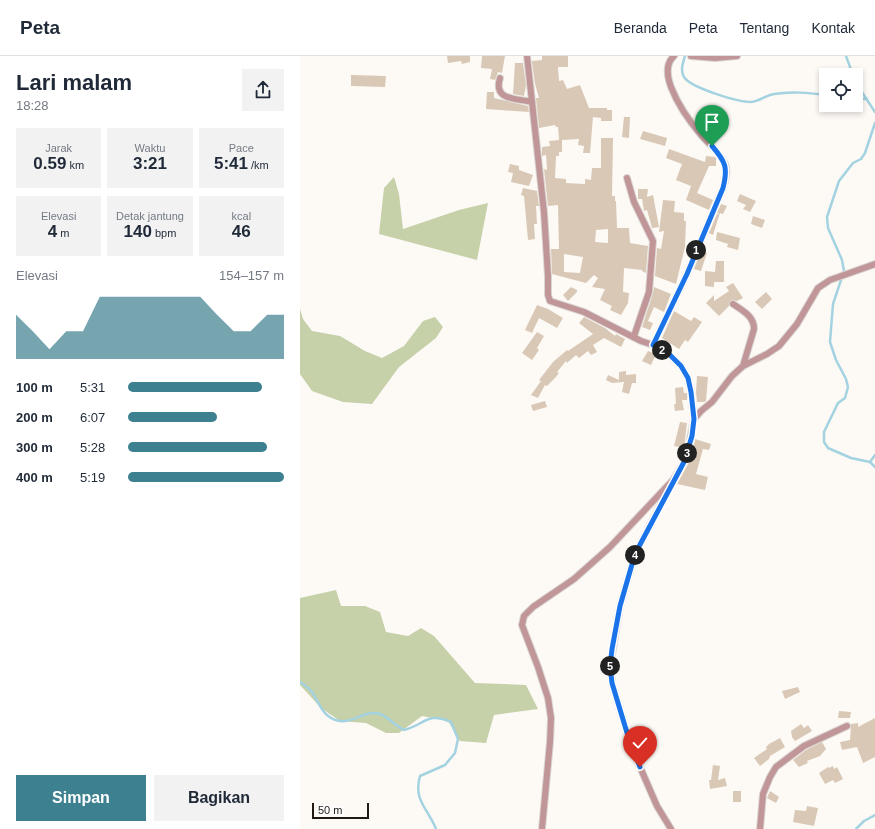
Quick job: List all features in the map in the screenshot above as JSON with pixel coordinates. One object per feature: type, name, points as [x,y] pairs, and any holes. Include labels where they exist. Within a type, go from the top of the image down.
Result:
[{"type":"street","points":[[527,56],[544,212],[548,295],[550,301],[584,312],[669,354],[681,366],[688,378],[691,392],[694,419],[688,450],[684,462],[673,480],[635,554],[620,606],[610,666],[612,683],[628,736],[657,806],[670,829]]},
{"type":"street","points":[[653,345],[687,274],[723,188],[726,177],[726,166],[721,156],[692,124],[677,102],[668,79],[667,69],[670,60],[674,56]]},
{"type":"street","points":[[691,56],[715,58],[737,56]]},
{"type":"street","points":[[500,78],[497,86],[499,92],[503,96],[532,102]]},
{"type":"street","points":[[627,178],[634,202],[653,241],[649,292],[634,336]]},
{"type":"street","points":[[694,419],[712,402],[732,376],[743,366],[779,346],[796,324],[818,288],[830,280],[875,264]]},
{"type":"street","points":[[733,304],[750,317],[754,324],[754,329],[743,366]]},
{"type":"street","points":[[542,829],[551,718],[548,698],[522,625],[524,616],[532,607],[574,579],[610,547],[673,480]]},
{"type":"street","points":[[760,829],[764,794],[770,777],[776,767],[804,746],[847,726]]},
{"type":"green space","points":[[394,177],[399,194],[403,229],[459,210],[488,203],[477,260],[379,234],[384,188]]},
{"type":"green space","points":[[300,309],[303,319],[312,331],[340,336],[365,351],[382,358],[404,346],[423,321],[435,317],[443,327],[436,338],[399,367],[372,404],[343,402],[312,391],[300,374]]},
{"type":"green space","points":[[336,590],[341,606],[365,606],[380,612],[386,632],[408,636],[421,628],[434,636],[475,683],[526,685],[538,709],[494,715],[486,743],[460,741],[448,721],[422,716],[399,733],[386,733],[366,723],[340,721],[321,708],[300,685],[300,598]]},
{"type":"building","points":[[447,56],[470,56],[470,62],[462,64],[461,61],[448,63]]},
{"type":"building","points":[[482,56],[505,56],[502,73],[498,72],[495,80],[490,79],[492,69],[481,68]]},
{"type":"building","points":[[542,56],[568,56],[568,67],[558,67],[559,81],[563,80],[567,89],[580,85],[589,108],[607,108],[607,110],[612,110],[612,121],[601,121],[601,118],[593,117],[590,153],[583,153],[584,146],[578,145],[579,139],[562,140],[562,152],[559,152],[559,156],[556,156],[555,178],[566,179],[566,183],[585,184],[585,179],[591,180],[592,168],[601,168],[601,138],[613,138],[612,196],[615,196],[616,201],[617,228],[629,228],[630,243],[648,246],[646,273],[642,270],[624,268],[623,292],[629,293],[628,303],[621,315],[610,310],[612,306],[600,300],[605,289],[592,287],[598,278],[594,275],[586,283],[552,274],[551,249],[559,249],[558,205],[548,206],[544,169],[547,170],[546,155],[542,156],[542,147],[550,146],[549,141],[559,140],[558,127],[555,125],[539,128],[536,98],[539,98],[535,84],[532,61],[542,60]],"holes":[[[608,229],[608,243],[595,242],[596,230]],[[564,254],[583,257],[580,273],[564,272]]]},
{"type":"building","points":[[515,63],[523,63],[526,85],[524,96],[513,94]]},
{"type":"building","points":[[351,75],[386,76],[385,87],[351,86]]},
{"type":"building","points":[[487,92],[494,92],[494,98],[528,106],[529,112],[486,109]]},
{"type":"building","points":[[624,117],[630,117],[629,138],[622,137]]},
{"type":"building","points":[[643,131],[667,138],[665,146],[640,139]]},
{"type":"building","points":[[669,149],[705,162],[706,156],[716,158],[716,166],[709,166],[697,193],[713,200],[709,210],[686,200],[691,186],[676,180],[682,164],[666,158]]},
{"type":"building","points":[[510,164],[519,166],[519,170],[533,175],[529,186],[511,182],[513,173],[508,172]]},
{"type":"building","points":[[523,188],[537,191],[539,206],[536,206],[537,224],[534,224],[535,239],[528,240],[524,196],[521,195]]},
{"type":"building","points":[[638,189],[648,189],[647,197],[653,195],[659,227],[652,228],[647,210],[644,211],[642,199],[638,199]]},
{"type":"building","points":[[740,194],[756,201],[750,212],[743,209],[746,205],[737,201]]},
{"type":"building","points":[[663,200],[675,201],[674,212],[684,213],[684,221],[686,221],[685,247],[676,284],[655,276],[657,248],[661,249],[664,231],[659,232]]},
{"type":"building","points":[[721,204],[727,206],[723,214],[717,213]]},
{"type":"building","points":[[717,214],[720,214],[713,235],[709,233]]},
{"type":"building","points":[[753,216],[765,220],[762,228],[751,224]]},
{"type":"building","points":[[717,232],[740,238],[738,250],[727,247],[728,244],[716,240]]},
{"type":"building","points":[[701,251],[707,253],[701,271],[694,269]]},
{"type":"building","points":[[716,261],[724,261],[724,282],[714,282],[714,287],[705,286],[705,271],[715,272]]},
{"type":"building","points":[[733,283],[743,298],[737,301],[731,300],[729,306],[719,316],[706,303],[714,295],[714,301],[729,291],[726,287]]},
{"type":"building","points":[[571,287],[577,290],[577,292],[568,301],[563,295]]},
{"type":"building","points":[[654,287],[671,294],[664,312],[654,307],[648,321],[653,323],[650,330],[642,327]]},
{"type":"building","points":[[766,292],[772,299],[762,309],[755,302]]},
{"type":"building","points":[[537,305],[548,309],[563,318],[557,328],[539,318],[532,333],[525,330]]},
{"type":"building","points":[[674,311],[691,321],[694,317],[702,322],[688,342],[685,340],[679,349],[662,338]]},
{"type":"building","points":[[584,317],[605,328],[615,336],[616,334],[625,339],[621,347],[604,338],[593,345],[597,352],[591,355],[588,351],[579,358],[576,355],[567,363],[566,361],[557,372],[559,373],[555,378],[547,386],[545,385],[538,398],[531,395],[541,381],[539,380],[553,362],[567,350],[568,351],[593,334],[579,323]]},
{"type":"building","points":[[537,332],[544,336],[537,348],[539,350],[532,360],[522,353]]},
{"type":"building","points":[[648,351],[656,354],[651,365],[642,361]]},
{"type":"building","points":[[626,371],[626,375],[636,374],[636,383],[632,383],[629,394],[622,392],[624,382],[612,383],[606,380],[608,375],[619,380],[619,372]]},
{"type":"building","points":[[697,376],[708,377],[706,401],[704,402],[697,402]]},
{"type":"building","points":[[683,387],[684,393],[687,393],[687,400],[682,400],[684,410],[675,411],[675,388]]},
{"type":"building","points":[[545,401],[547,407],[533,411],[531,405]]},
{"type":"building","points":[[680,422],[687,423],[684,448],[674,446]]},
{"type":"building","points":[[695,439],[711,444],[709,450],[703,449],[696,474],[708,477],[705,490],[677,484],[688,464]]},
{"type":"building","points":[[798,687],[800,692],[785,699],[782,691]]},
{"type":"building","points":[[839,711],[851,712],[850,718],[838,718]]},
{"type":"building","points":[[875,718],[875,757],[863,763],[857,747],[842,750],[840,742],[850,740],[851,724],[858,723],[858,727]]},
{"type":"building","points":[[801,724],[804,728],[808,725],[812,731],[795,741],[792,737],[791,731]]},
{"type":"building","points":[[780,738],[785,747],[770,756],[769,759],[760,766],[754,758],[767,749],[766,747],[769,744]]},
{"type":"building","points":[[822,742],[826,749],[820,756],[807,761],[808,763],[799,767],[793,760],[806,750]]},
{"type":"building","points":[[713,765],[720,766],[718,780],[725,778],[727,786],[710,789],[709,780],[711,780]]},
{"type":"building","points":[[833,766],[834,769],[837,767],[843,779],[835,783],[833,780],[825,784],[819,773],[828,767]]},
{"type":"building","points":[[733,791],[741,791],[741,802],[733,802]]},
{"type":"building","points":[[770,791],[779,797],[776,803],[767,798]]},
{"type":"building","points":[[807,806],[818,808],[814,826],[793,822],[795,810],[806,811]]},
{"type":"waterway","points":[[685,56],[682,69],[684,77],[696,86],[726,97],[751,102],[781,93],[819,94]]},
{"type":"waterway","points":[[846,56],[850,68]]},
{"type":"waterway","points":[[863,94],[875,112]]},
{"type":"waterway","points":[[875,123],[865,153],[861,159],[853,163],[839,181],[827,217],[828,228],[842,260],[844,271],[833,304],[830,342],[848,387],[845,398],[838,403],[824,432],[824,442],[828,448],[851,458],[870,462],[875,467]]},
{"type":"waterway","points":[[870,462],[875,455]]},
{"type":"waterway","points":[[300,682],[312,692],[320,707],[334,720],[348,721],[373,713],[386,717],[404,730],[431,718],[443,719],[451,722],[458,739],[455,753],[445,765],[420,776],[418,785],[418,792],[422,804],[436,829]]},
{"type":"waterway","points":[[856,829],[864,821],[875,815]]},
{"type":"route","points":[[640,767],[628,736],[612,683],[610,666],[620,606],[635,554],[673,480],[684,462],[692,436],[694,419],[688,378],[681,366],[669,354],[653,345],[687,274],[723,188],[726,177],[726,166],[721,156],[712,146]]}]
